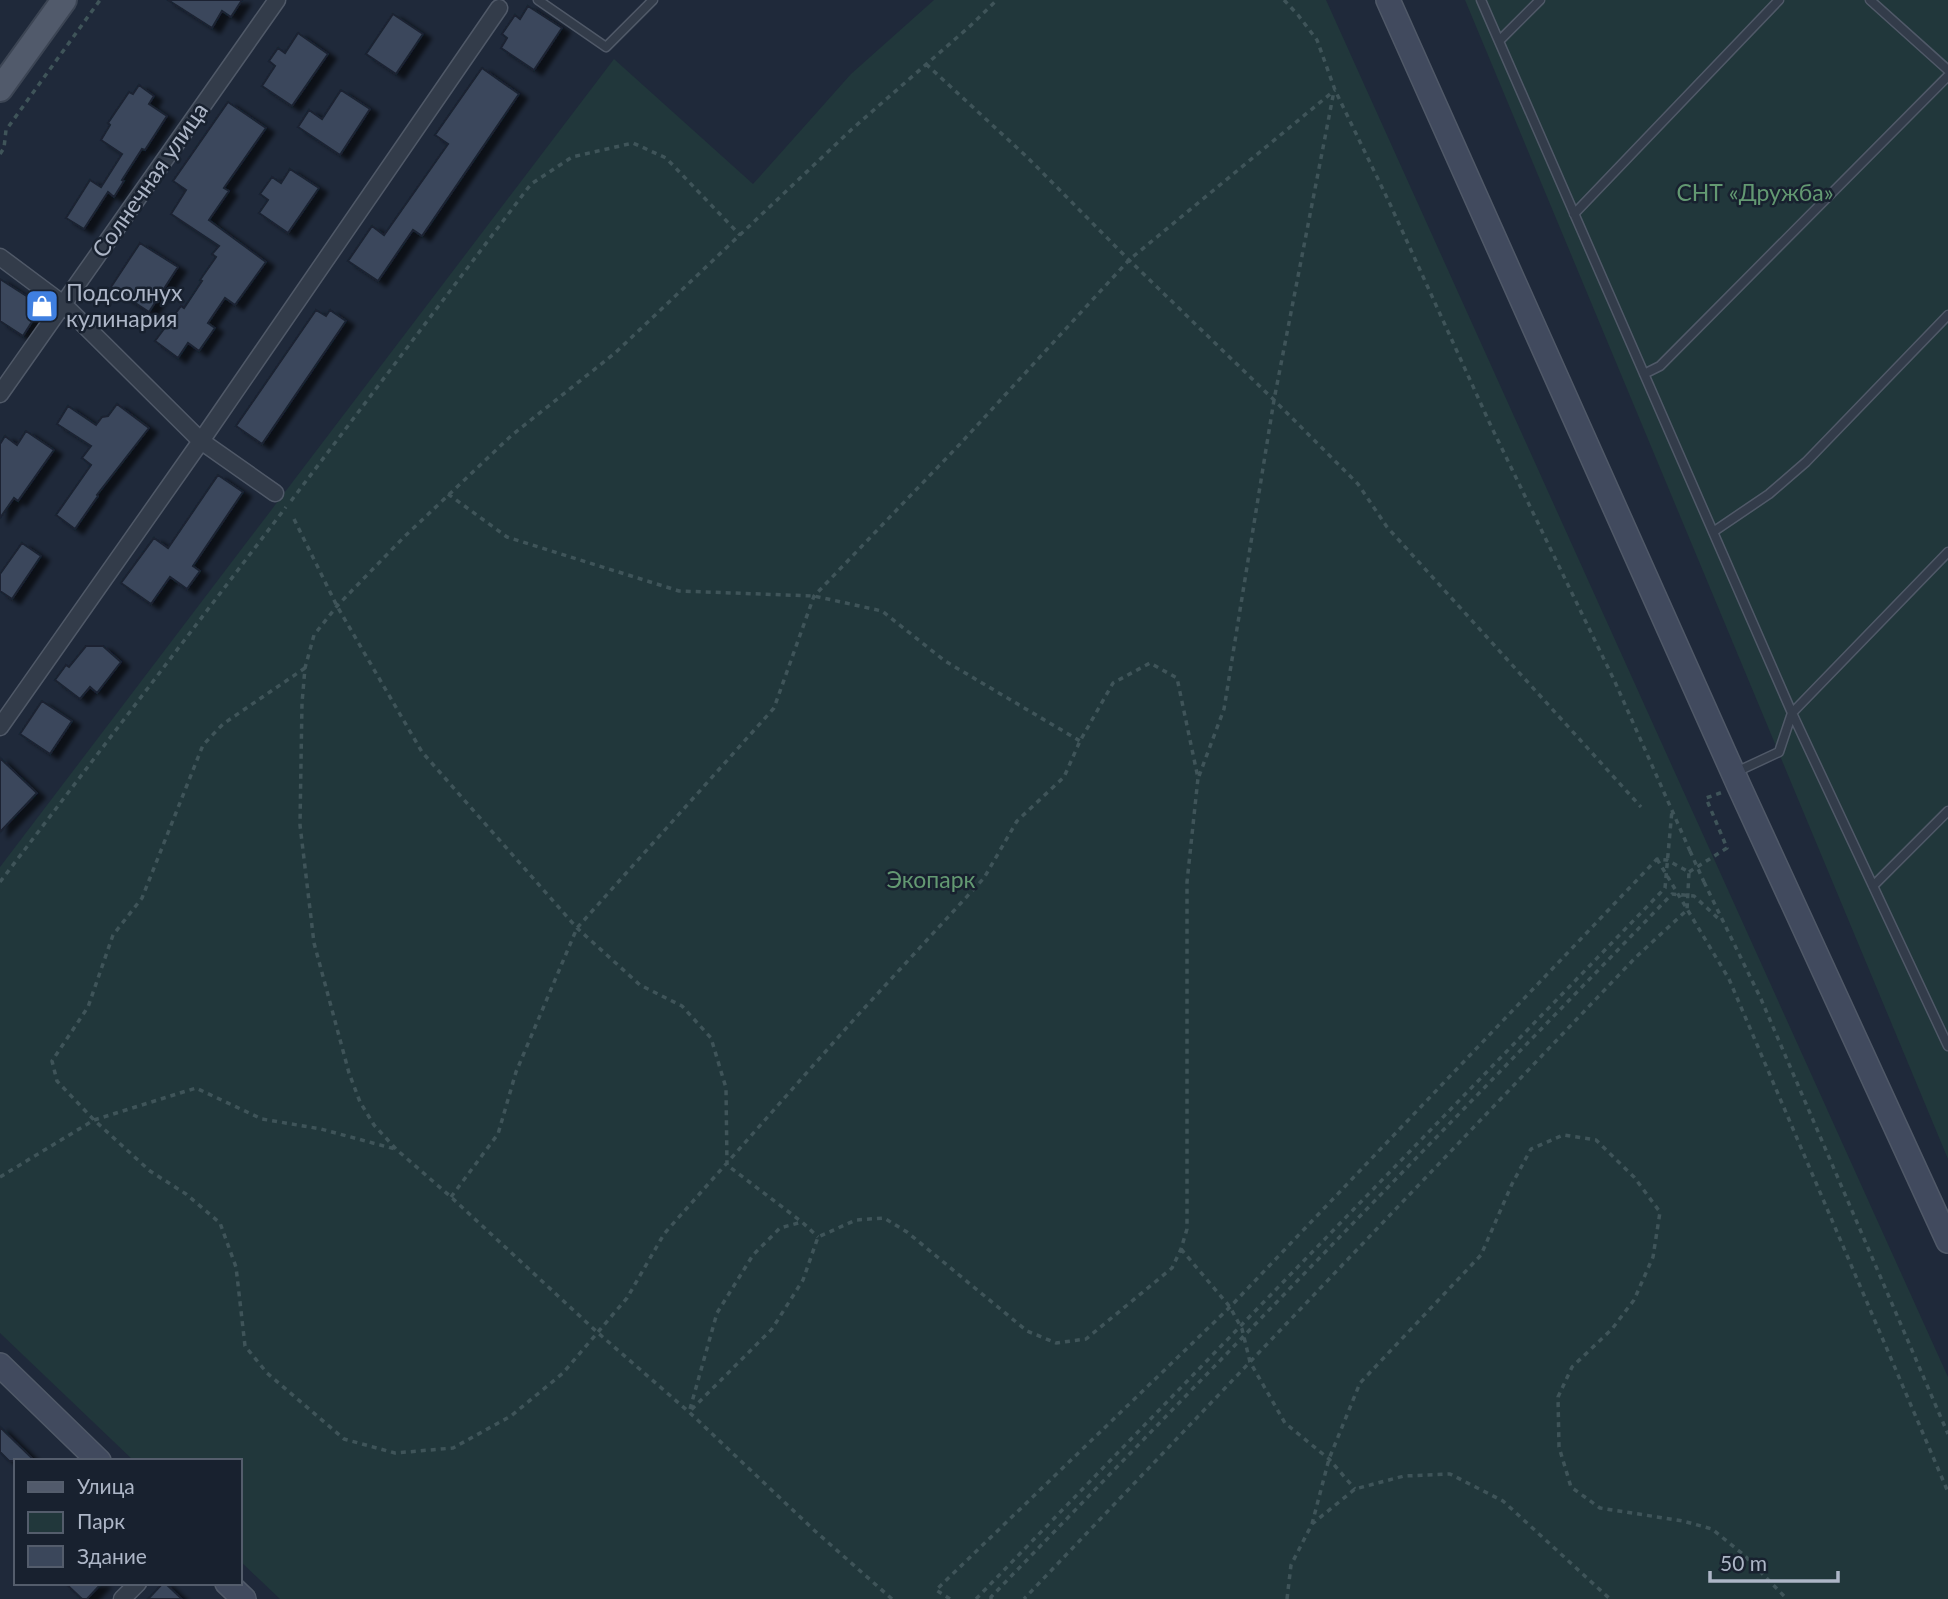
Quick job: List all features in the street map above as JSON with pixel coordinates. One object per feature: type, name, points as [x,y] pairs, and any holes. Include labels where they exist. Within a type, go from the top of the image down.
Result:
[{"type":"main road","points":[[0,89],[64,0]]},
{"type":"main road","points":[[1388,0],[1736,780],[1948,1241]]},
{"type":"main road","points":[[0,1365],[97,1459]]},
{"type":"main road","points":[[229,1585],[244,1599]]},
{"type":"street","name":"Солнечная улица","points":[[0,394],[277,0]]},
{"type":"street","points":[[0,727],[499,8]]},
{"type":"street","points":[[0,257],[62,304],[201,441],[275,493]]},
{"type":"street","points":[[121,1599],[136,1585]]},
{"type":"lane","points":[[538,0],[606,47],[653,0]]},
{"type":"lane","points":[[1481,0],[1793,713],[1948,1046]]},
{"type":"lane","points":[[1499,41],[1540,0]]},
{"type":"lane","points":[[1574,214],[1779,0]]},
{"type":"lane","points":[[1870,0],[1948,70]]},
{"type":"lane","points":[[1644,374],[1660,366],[1948,76]]},
{"type":"lane","points":[[1713,532],[1769,494],[1806,462],[1948,315]]},
{"type":"lane","points":[[1736,780],[1779,752],[1793,713],[1948,552]]},
{"type":"lane","points":[[1873,886],[1948,811]]},
{"type":"path","points":[[0,154],[4,148],[6,130],[100,0]]},
{"type":"path","points":[[891,1599],[689,1412],[397,1150],[374,1125],[360,1102],[346,1062],[314,943],[300,825],[302,703],[305,668],[314,635],[337,606],[448,494],[512,435],[615,353],[852,129],[997,0]]},
{"type":"path","points":[[1284,0],[1317,40],[1335,90],[1391,204],[1491,426],[1615,682],[1721,920],[1760,999],[1948,1434]]},
{"type":"path","points":[[926,64],[1027,157],[1358,484],[1387,527],[1641,807]]},
{"type":"path","points":[[451,1197],[498,1134],[516,1072],[577,928],[775,708],[814,596],[960,444],[1129,260],[1335,90]]},
{"type":"path","points":[[689,1412],[772,1329],[803,1280],[818,1237],[856,1220],[884,1218],[907,1232],[1027,1331],[1056,1343],[1086,1339],[1172,1268],[1187,1229],[1187,882],[1198,778],[1224,709],[1275,400],[1335,90]]},
{"type":"path","points":[[0,883],[531,184],[572,157],[633,143],[666,158],[740,235]]},
{"type":"path","points":[[448,494],[507,537],[679,590],[814,596],[882,611],[945,661],[1080,741]]},
{"type":"path","points":[[295,519],[337,606],[422,751],[577,928],[640,985],[682,1006],[711,1038],[726,1088],[727,1165]]},
{"type":"path","points":[[305,668],[223,724],[203,745],[142,898],[113,935],[88,1007],[52,1061],[57,1081],[94,1120],[150,1171],[186,1194],[220,1223],[236,1267],[245,1346],[267,1373],[344,1439],[395,1452],[453,1448],[511,1416],[563,1373],[627,1298],[664,1234],[984,878],[1017,821],[1063,776],[1113,683],[1150,663],[1177,678],[1198,778]]},
{"type":"path","points":[[1689,872],[1727,848],[1706,798],[1736,780]]},
{"type":"path","points":[[975,1599],[1665,888],[1672,810]]},
{"type":"path","points":[[1657,859],[1667,860],[1689,872]]},
{"type":"path","points":[[1657,859],[1729,979],[1948,1492]]},
{"type":"path","points":[[950,1599],[936,1590],[1230,1307],[1657,859]]},
{"type":"path","points":[[1024,1599],[1636,957],[1687,910],[1689,872]]},
{"type":"path","points":[[991,1599],[1672,894],[1694,896],[1721,920]]},
{"type":"path","points":[[0,1177],[94,1120],[196,1088],[262,1119],[321,1129],[397,1150]]},
{"type":"path","points":[[1287,1599],[1291,1565],[1312,1524],[1329,1459],[1360,1383],[1481,1255],[1512,1184],[1531,1149],[1563,1135],[1596,1140],[1634,1177],[1660,1212],[1653,1258],[1634,1300],[1612,1329],[1572,1367],[1558,1397],[1559,1447],[1572,1487],[1600,1508],[1684,1521],[1712,1529],[1744,1555],[1787,1599]]},
{"type":"path","points":[[727,1165],[818,1237]]},
{"type":"path","points":[[689,1412],[717,1313],[753,1255],[780,1228],[802,1222]]},
{"type":"path","points":[[1181,1249],[1230,1307],[1244,1336],[1250,1362],[1285,1423],[1329,1459],[1355,1489]]},
{"type":"path","points":[[1312,1524],[1355,1489],[1404,1476],[1450,1474],[1503,1501],[1610,1599]]},
{"type":"green space","name":"Экопарк","points":[[934,0],[1326,0],[1948,1377],[1948,1599],[280,1599],[242,1563],[242,1459],[132,1459],[0,1333],[0,867],[614,59],[753,184],[851,74]]},
{"type":"green space","name":"СНТ «Дружба»","points":[[1465,0],[1948,0],[1948,1159]]},
{"type":"building","points":[[168,0],[242,0],[231,17],[222,11],[212,28]]},
{"type":"building","points":[[528,6],[562,28],[534,70],[501,48],[507,38],[502,34],[515,15],[520,19]]},
{"type":"building","points":[[393,14],[423,34],[396,74],[366,54]]},
{"type":"building","points":[[298,33],[328,54],[292,106],[262,86],[275,66],[269,61],[278,48],[285,53]]},
{"type":"building","points":[[482,68],[519,94],[422,236],[413,230],[378,281],[348,261],[372,226],[384,235],[448,144],[435,135]]},
{"type":"building","points":[[139,85],[154,96],[149,104],[167,116],[145,150],[142,149],[114,197],[108,192],[84,229],[66,218],[90,180],[101,187],[122,154],[101,140],[110,125],[108,123],[129,92],[133,94]]},
{"type":"building","points":[[341,90],[370,109],[340,155],[298,127],[309,110],[322,119]]},
{"type":"building","points":[[228,102],[266,128],[224,188],[229,191],[209,220],[266,262],[235,305],[225,298],[208,323],[215,328],[199,351],[188,343],[178,358],[155,341],[181,306],[184,308],[216,257],[212,254],[219,246],[171,214],[186,190],[173,181]]},
{"type":"building","points":[[290,169],[319,188],[288,233],[259,213],[268,200],[260,194],[272,177],[281,183]]},
{"type":"building","points":[[140,243],[178,267],[149,312],[111,287]]},
{"type":"building","points":[[0,279],[42,306],[23,336],[0,321]]},
{"type":"building","points":[[316,310],[326,316],[330,310],[346,321],[262,444],[236,426]]},
{"type":"building","points":[[117,404],[149,428],[97,495],[75,529],[56,515],[91,465],[82,458],[91,446],[57,424],[68,406],[96,425],[102,417],[108,416]]},
{"type":"building","points":[[26,431],[54,450],[18,501],[14,498],[0,518],[0,444],[5,436],[17,445]]},
{"type":"building","points":[[218,475],[243,492],[193,566],[200,571],[187,589],[170,577],[151,604],[121,583],[154,538],[168,548]]},
{"type":"building","points":[[22,543],[41,556],[12,599],[0,591],[0,574]]},
{"type":"building","points":[[86,646],[103,646],[121,662],[97,693],[90,687],[80,699],[55,680]]},
{"type":"building","points":[[42,701],[72,721],[50,754],[20,734]]},
{"type":"building","points":[[0,758],[37,793],[0,832]]},
{"type":"building","points":[[0,1427],[33,1459],[9,1461],[0,1452]]},
{"type":"building","points":[[67,1585],[100,1585],[87,1599],[82,1599]]},
{"type":"building","points":[[161,1585],[167,1585],[182,1599],[148,1599]]},
{"type":"place","name":"Подсолнух кулинария","points":[[42,306]]}]
